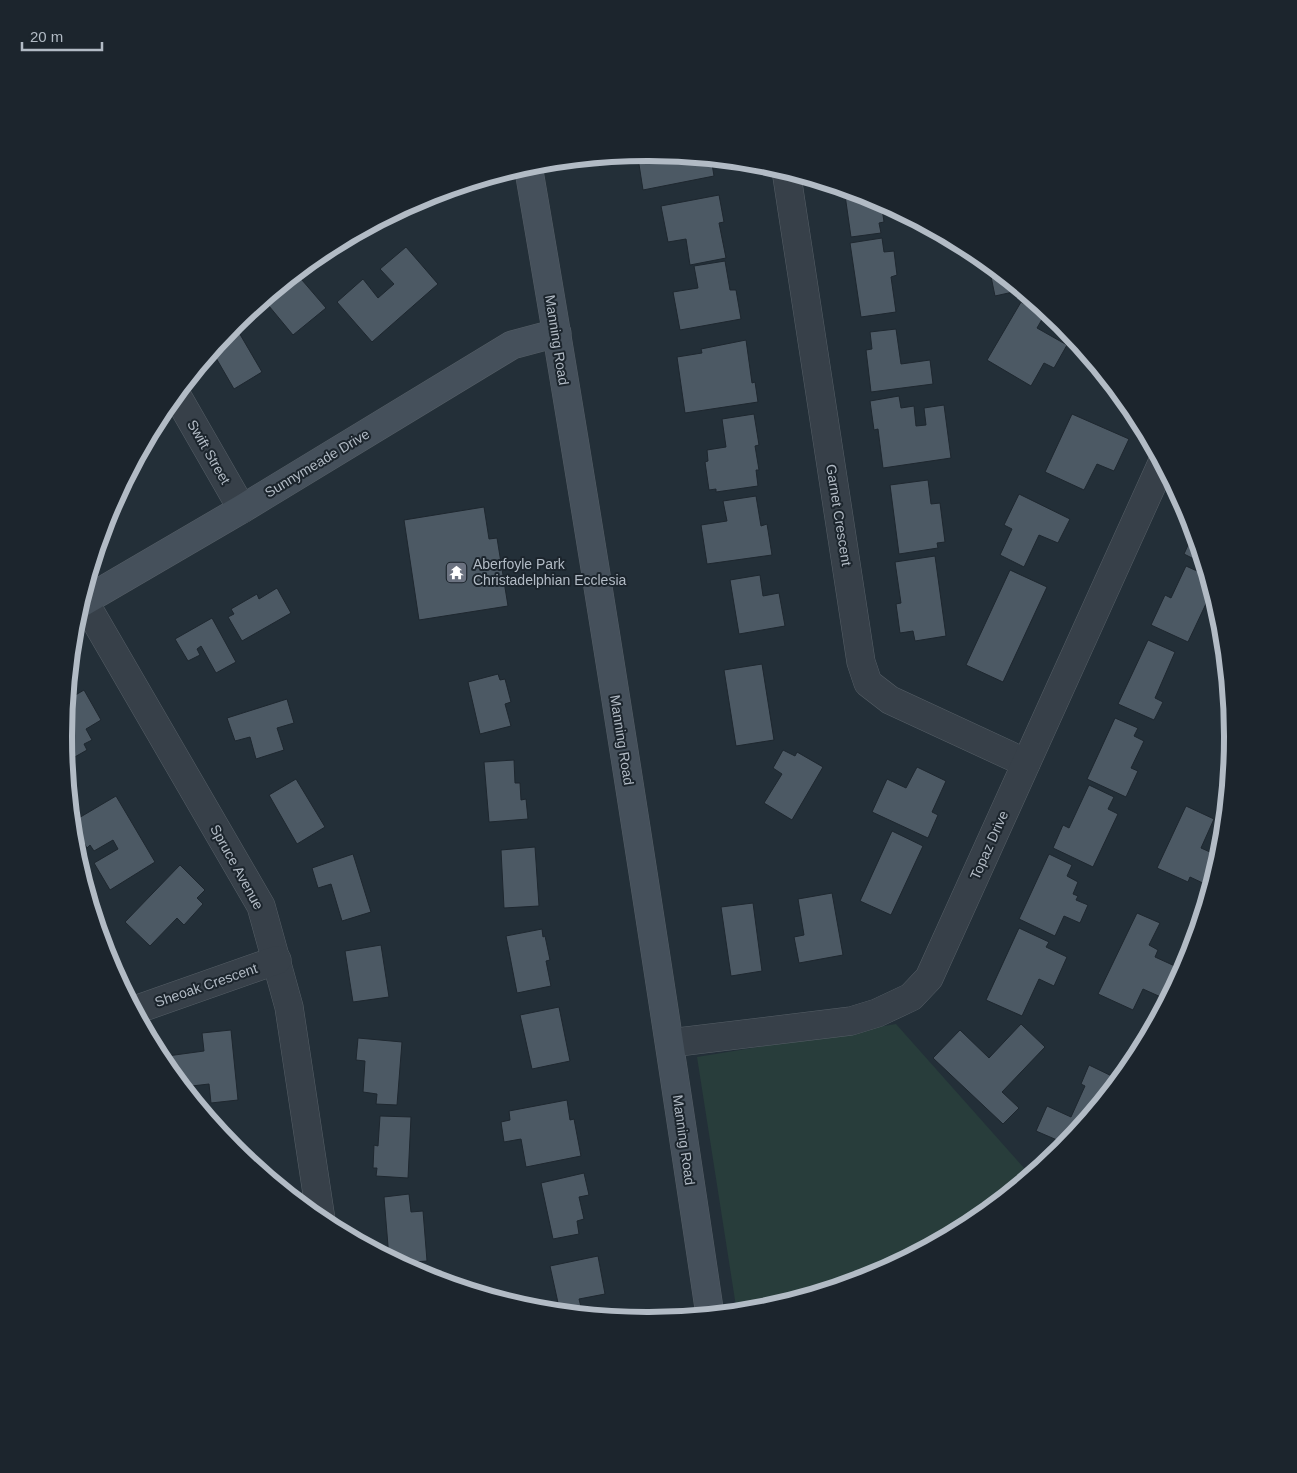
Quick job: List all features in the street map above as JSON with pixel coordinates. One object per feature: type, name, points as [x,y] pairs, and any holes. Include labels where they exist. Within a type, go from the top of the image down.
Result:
[{"type":"street","name":"Manning Road","points":[[529,173],[557,334],[670,1043],[709,1309]]},
{"type":"street","name":"Garnet Crescent","points":[[787,178],[861,662],[868,683],[890,700],[1026,763]]},
{"type":"street","name":"Sunnymeade Drive","points":[[90,598],[242,509],[512,344],[557,334]]},
{"type":"street","name":"Swift Street","points":[[180,402],[242,509]]},
{"type":"street","name":"Topaz Drive","points":[[670,1043],[852,1021],[877,1013],[910,997],[929,978],[1159,470]]},
{"type":"street","name":"Spruce Avenue","points":[[87,610],[261,906],[289,1007],[319,1209]]},
{"type":"street","name":"Sheoak Crescent","points":[[141,1008],[276,960]]},
{"type":"green space","points":[[896,1024],[1024,1168],[1025,1172],[969,1215],[903,1253],[869,1269],[798,1293],[736,1306],[697,1057]]},
{"type":"building","points":[[639,161],[712,164],[714,176],[643,190]]},
{"type":"building","points":[[719,195],[724,222],[719,223],[726,258],[690,265],[686,239],[668,242],[661,206]]},
{"type":"building","points":[[845,195],[882,210],[884,222],[879,223],[881,233],[851,237]]},
{"type":"building","points":[[882,238],[884,252],[894,251],[897,275],[891,277],[896,312],[861,317],[850,243]]},
{"type":"building","points":[[406,247],[438,284],[372,342],[337,302],[363,279],[378,298],[394,284],[380,269]]},
{"type":"building","points":[[725,261],[730,290],[736,290],[741,319],[680,330],[673,292],[698,288],[694,266]]},
{"type":"building","points":[[990,274],[1014,292],[995,296]]},
{"type":"building","points":[[300,278],[326,308],[293,335],[268,304]]},
{"type":"building","points":[[1021,302],[1043,317],[1037,328],[1067,345],[1054,368],[1044,363],[1031,386],[987,360]]},
{"type":"building","points":[[896,329],[901,364],[930,360],[933,384],[871,392],[866,350],[872,349],[870,332]]},
{"type":"building","points":[[238,332],[262,372],[234,389],[215,357]]},
{"type":"building","points":[[746,340],[752,383],[755,382],[758,402],[685,413],[677,357],[702,353],[701,349]]},
{"type":"building","points":[[1080,355],[1105,386],[1127,416]]},
{"type":"building","points":[[899,396],[901,408],[914,406],[916,426],[926,425],[924,408],[944,405],[951,458],[883,468],[878,429],[874,430],[870,401]]},
{"type":"building","points":[[754,414],[759,445],[755,446],[759,470],[756,470],[758,486],[716,492],[716,489],[709,490],[705,462],[708,461],[707,450],[726,447],[722,419]]},
{"type":"building","points":[[1072,414],[1129,439],[1114,471],[1097,464],[1084,490],[1045,472]]},
{"type":"building","points":[[928,480],[931,504],[940,503],[945,542],[937,543],[938,548],[899,554],[890,485]]},
{"type":"building","points":[[1019,494],[1070,519],[1058,543],[1039,535],[1024,567],[1000,555],[1012,529],[1004,525]]},
{"type":"building","points":[[756,496],[761,526],[767,524],[772,555],[707,564],[701,525],[727,521],[723,501]]},
{"type":"building","name":"Aberfoyle Park Christadelphian Ecclesia","points":[[484,507],[489,539],[497,538],[508,606],[419,620],[404,520]]},
{"type":"building","points":[[1190,540],[1197,560],[1184,554]]},
{"type":"building","points":[[935,556],[946,636],[915,641],[913,631],[900,633],[896,604],[901,603],[895,562]]},
{"type":"building","points":[[1186,566],[1201,573],[1208,600],[1188,642],[1151,625],[1165,595],[1171,598]]},
{"type":"building","points":[[1010,570],[1047,587],[1003,682],[966,665]]},
{"type":"building","points":[[760,575],[763,596],[779,593],[785,626],[739,634],[730,580]]},
{"type":"building","points":[[277,588],[291,613],[242,641],[228,617],[234,614],[231,609],[257,594],[259,599]]},
{"type":"building","points":[[212,618],[236,662],[216,673],[201,646],[197,649],[200,655],[188,661],[175,639]]},
{"type":"building","points":[[1148,640],[1175,652],[1155,698],[1163,702],[1154,720],[1118,704]]},
{"type":"building","points":[[762,664],[774,740],[736,746],[724,670]]},
{"type":"building","points":[[498,674],[500,680],[505,679],[511,702],[505,704],[511,726],[480,734],[468,682]]},
{"type":"building","points":[[84,690],[101,720],[86,729],[92,740],[84,744],[87,750],[73,758],[72,736],[74,696]]},
{"type":"building","points":[[287,699],[294,723],[277,728],[284,750],[256,759],[250,737],[235,741],[227,718]]},
{"type":"building","points":[[1115,718],[1138,728],[1134,736],[1144,741],[1131,768],[1138,771],[1126,797],[1087,779]]},
{"type":"building","points":[[783,750],[795,756],[797,752],[823,767],[792,820],[764,803],[782,774],[773,768]]},
{"type":"building","points":[[514,760],[515,783],[520,783],[521,800],[526,799],[528,819],[489,822],[484,762]]},
{"type":"building","points":[[917,767],[946,781],[932,812],[938,815],[928,838],[872,812],[887,779],[906,788]]},
{"type":"building","points":[[296,779],[325,827],[297,844],[269,795]]},
{"type":"building","points":[[1089,785],[1114,797],[1108,809],[1118,814],[1093,867],[1053,848],[1063,825],[1069,828]]},
{"type":"building","points":[[116,796],[155,862],[110,890],[94,863],[118,849],[113,840],[94,851],[90,845],[87,848],[82,840],[78,818]]},
{"type":"building","points":[[1186,806],[1214,819],[1201,848],[1212,853],[1205,884],[1190,877],[1188,882],[1157,868]]},
{"type":"building","points":[[892,831],[923,846],[891,915],[860,901]]},
{"type":"building","points":[[535,847],[539,906],[504,908],[501,850]]},
{"type":"building","points":[[353,854],[371,912],[342,921],[331,884],[318,888],[312,868]]},
{"type":"building","points":[[1049,854],[1072,865],[1067,876],[1078,882],[1073,894],[1078,896],[1076,900],[1088,905],[1080,923],[1064,916],[1055,936],[1019,919]]},
{"type":"building","points":[[180,865],[205,890],[197,898],[203,904],[184,925],[177,918],[150,946],[125,922]]},
{"type":"building","points":[[832,893],[843,955],[799,963],[794,937],[804,935],[798,899]]},
{"type":"building","points":[[753,903],[762,971],[731,976],[721,907]]},
{"type":"building","points":[[1137,913],[1160,923],[1149,945],[1158,950],[1155,957],[1176,967],[1162,997],[1143,989],[1133,1010],[1098,994]]},
{"type":"building","points":[[1019,928],[1049,942],[1046,947],[1067,957],[1054,986],[1039,979],[1022,1016],[986,1000]]},
{"type":"building","points":[[542,929],[550,960],[546,961],[551,986],[517,993],[506,936]]},
{"type":"building","points":[[381,945],[389,997],[353,1002],[345,951]]},
{"type":"building","points":[[559,1007],[570,1061],[532,1069],[520,1015]]},
{"type":"building","points":[[1021,1024],[1045,1047],[1002,1092],[1019,1108],[1003,1124],[933,1058],[960,1030],[989,1058]]},
{"type":"building","points":[[231,1030],[238,1100],[211,1103],[209,1084],[191,1086],[169,1056],[204,1051],[202,1033]]},
{"type":"building","points":[[358,1038],[402,1042],[397,1105],[376,1104],[377,1094],[363,1092],[365,1061],[356,1060]]},
{"type":"building","points":[[1089,1065],[1113,1076],[1082,1116],[1059,1141],[1036,1131],[1047,1106],[1071,1117],[1085,1086],[1081,1084]]},
{"type":"building","points":[[567,1100],[570,1120],[574,1119],[581,1156],[526,1167],[521,1139],[504,1142],[501,1122],[510,1120],[509,1111]]},
{"type":"building","points":[[380,1116],[411,1117],[408,1178],[376,1176],[377,1168],[373,1168],[374,1145],[378,1146]]},
{"type":"building","points":[[584,1173],[589,1195],[579,1197],[584,1219],[577,1221],[579,1234],[553,1239],[541,1183]]},
{"type":"building","points":[[409,1194],[411,1212],[423,1211],[427,1261],[413,1262],[388,1250],[384,1197]]},
{"type":"building","points":[[598,1256],[605,1294],[579,1299],[581,1309],[559,1305],[550,1266]]},
{"type":"place","name":"Aberfoyle Park Christadelphian Ecclesia","points":[[457,572]]}]
